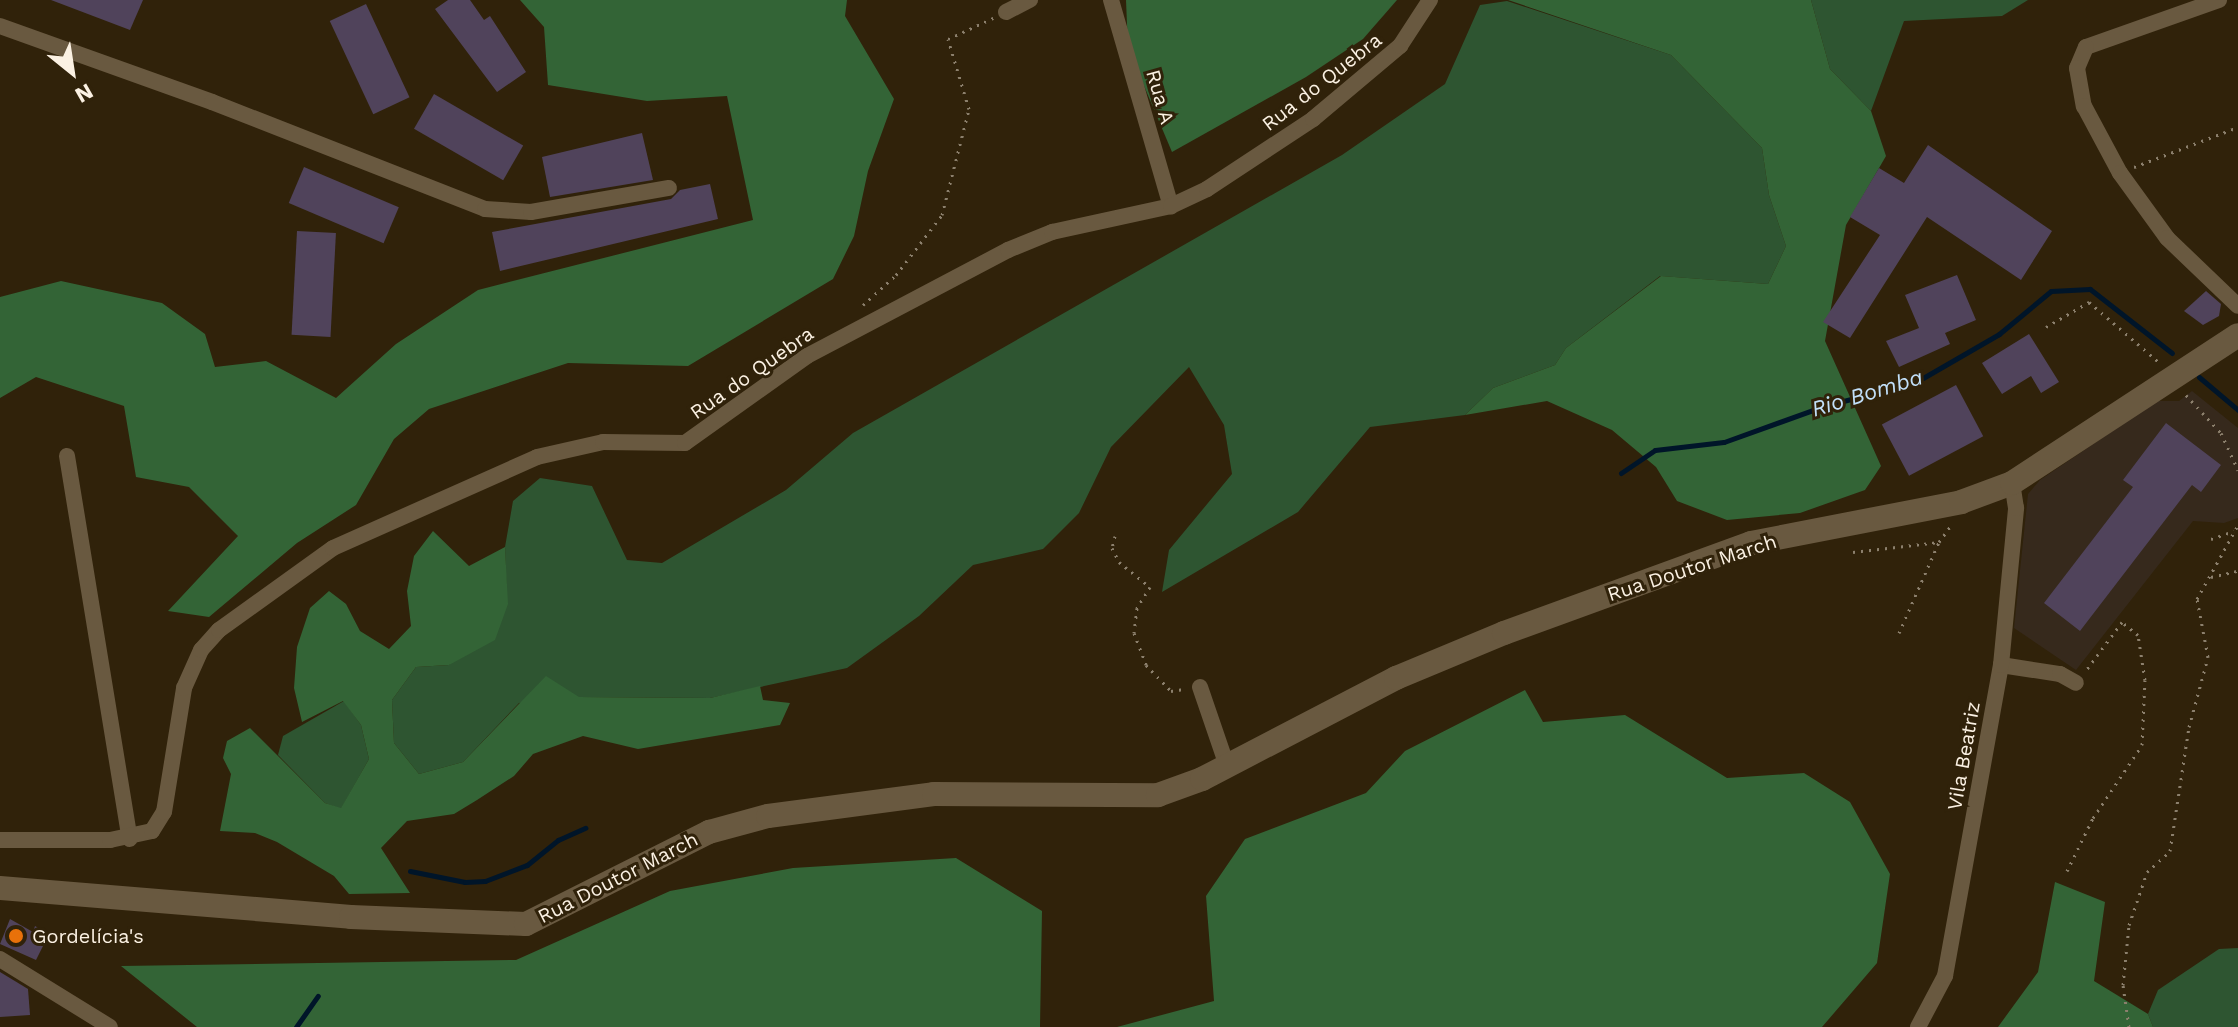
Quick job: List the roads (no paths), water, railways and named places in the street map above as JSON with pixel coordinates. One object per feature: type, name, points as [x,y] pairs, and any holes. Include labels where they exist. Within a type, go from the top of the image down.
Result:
[{"type":"main road","name":"Rua Doutor March","points":[[0,888],[336,916],[526,924],[709,832],[739,822],[934,794],[1136,797],[1182,789],[1396,678],[1751,543],[1961,502],[2012,483],[2174,381],[2238,335]]},
{"type":"street","name":"Rua A","points":[[1111,0],[1171,206]]},
{"type":"street","name":"Rua do Quebra","points":[[130,839],[152,831],[164,812],[184,688],[201,650],[219,630],[333,548],[537,457],[603,442],[685,443],[807,356],[1008,250],[1066,228],[1171,206],[1207,189],[1313,119],[1400,46],[1430,0]]},
{"type":"street","points":[[2219,0],[2080,51],[2077,68],[2084,106],[2120,173],[2167,238],[2238,306]]},
{"type":"street","points":[[1006,12],[1025,1]]},
{"type":"street","points":[[0,26],[212,102],[485,209],[531,212],[669,188]]},
{"type":"street","points":[[0,840],[130,839],[67,456]]},
{"type":"street","name":"Vila Beatriz","points":[[1918,1027],[1945,976],[2001,665],[2016,508],[2012,483]]},
{"type":"street","points":[[2001,665],[2060,674],[2076,683]]},
{"type":"street","points":[[1200,687],[1227,766]]},
{"type":"street","points":[[0,959],[110,1027]]},
{"type":"waterway","name":"Rio Bomba","points":[[1621,473],[1655,450],[1724,442],[1824,406],[1916,382],[1999,334],[2051,291],[2090,289],[2172,353]]},
{"type":"waterway","name":"Rio Bomba","points":[[2199,377],[2238,410]]},
{"type":"waterway","name":"Rio Bomba","points":[[410,871],[465,882],[485,881],[527,865],[558,840],[585,828]]},
{"type":"waterway","name":"Rio Bomba","points":[[296,1027],[318,996]]},
{"type":"place","name":"Gordelícia's","points":[[16,936]]}]
